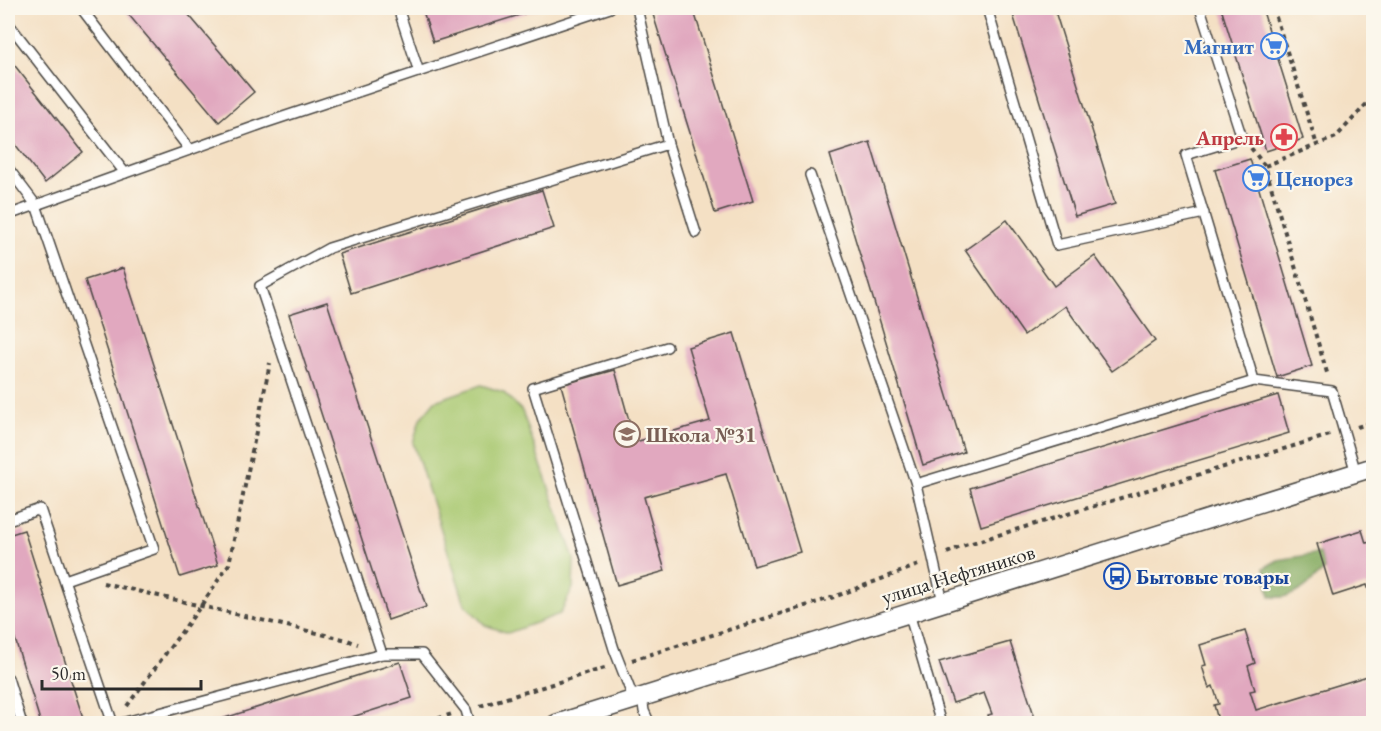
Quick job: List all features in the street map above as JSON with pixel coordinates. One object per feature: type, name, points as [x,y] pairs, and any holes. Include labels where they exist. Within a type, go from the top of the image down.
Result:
[{"type":"street","name":"улица Нефтяников","points":[[556,723],[1365,470]]},
{"type":"lane","points":[[81,8],[190,150]]},
{"type":"lane","points":[[398,8],[418,72]]},
{"type":"lane","points":[[8,215],[190,150],[610,8]]},
{"type":"lane","points":[[637,8],[668,144],[696,233]]},
{"type":"lane","points":[[987,8],[1058,245],[1204,213]]},
{"type":"lane","points":[[1200,8],[1242,138],[1186,155],[1254,381]]},
{"type":"lane","points":[[8,23],[125,173]]},
{"type":"lane","points":[[382,654],[260,286],[329,248],[668,144]]},
{"type":"lane","points":[[8,168],[36,204],[154,549],[65,580]]},
{"type":"lane","points":[[810,175],[916,484],[943,602]]},
{"type":"lane","points":[[650,723],[614,649],[533,388],[667,347]]},
{"type":"lane","points":[[916,484],[1254,381],[1332,391],[1365,470]]},
{"type":"lane","points":[[8,520],[40,509],[113,723]]},
{"type":"lane","points":[[909,613],[941,723]]},
{"type":"lane","points":[[120,719],[382,654],[422,654],[466,710],[470,723]]},
{"type":"lane","points":[[8,678],[22,723]]},
{"type":"path","points":[[1273,8],[1317,145]]},
{"type":"path","points":[[1265,166],[1336,136],[1374,96]]},
{"type":"path","points":[[1242,138],[1265,166],[1332,391]]},
{"type":"path","points":[[120,719],[229,564],[276,334]]},
{"type":"path","points":[[76,576],[347,640],[382,654]]},
{"type":"path","points":[[421,723],[466,710]]},
{"type":"green space","points":[[481,385],[503,392],[522,411],[574,559],[573,588],[560,614],[508,633],[485,625],[465,604],[413,443],[420,419],[435,401]]},
{"type":"green space","points":[[1320,553],[1325,569],[1313,580],[1293,594],[1270,596],[1264,568],[1278,560]]},
{"type":"building","points":[[123,8],[183,8],[254,92],[219,122]]},
{"type":"building","points":[[422,8],[542,8],[433,42]]},
{"type":"building","points":[[651,8],[693,8],[753,201],[715,213]]},
{"type":"building","points":[[1011,8],[1054,8],[1115,204],[1075,216]]},
{"type":"building","points":[[1221,8],[1262,8],[1303,139],[1266,151]]},
{"type":"building","points":[[8,57],[83,152],[45,183],[8,135]]},
{"type":"building","points":[[870,142],[964,452],[923,465],[830,155]]},
{"type":"building","points":[[1250,159],[1312,366],[1277,377],[1215,170]]},
{"type":"building","points":[[542,190],[554,228],[351,293],[339,254]]},
{"type":"building","points":[[1007,220],[1054,286],[1095,256],[1155,341],[1112,371],[1065,306],[1024,335],[965,250]]},
{"type":"building","points":[[123,268],[218,565],[180,577],[85,280]]},
{"type":"building","points":[[327,302],[426,607],[388,620],[289,314]]},
{"type":"building","points":[[734,333],[800,552],[754,566],[726,474],[644,497],[665,571],[617,585],[561,385],[615,370],[635,442],[710,421],[688,347]]},
{"type":"building","points":[[1278,395],[1289,433],[981,526],[970,488]]},
{"type":"building","points":[[24,530],[85,724],[41,724],[8,616],[8,535]]},
{"type":"building","points":[[1362,530],[1366,543],[1374,541],[1374,592],[1370,593],[1367,585],[1333,596],[1317,544]]},
{"type":"building","points":[[1245,631],[1255,663],[1248,666],[1255,690],[1250,691],[1256,710],[1374,674],[1374,720],[1364,724],[1219,724],[1214,705],[1219,704],[1213,686],[1209,688],[1202,666],[1206,665],[1200,645]]},
{"type":"building","points":[[1010,642],[1037,724],[990,724],[988,715],[992,714],[984,693],[953,703],[939,662]]},
{"type":"building","points":[[400,662],[412,698],[330,724],[206,724]]},
{"type":"place","name":"Магнит","points":[[1274,46]]},
{"type":"place","name":"Апрель","points":[[1284,137]]},
{"type":"place","name":"Ценорез","points":[[1256,178]]},
{"type":"place","name":"Школа №31","points":[[627,434]]},
{"type":"place","name":"Бытовые товары","points":[[1117,576]]}]
